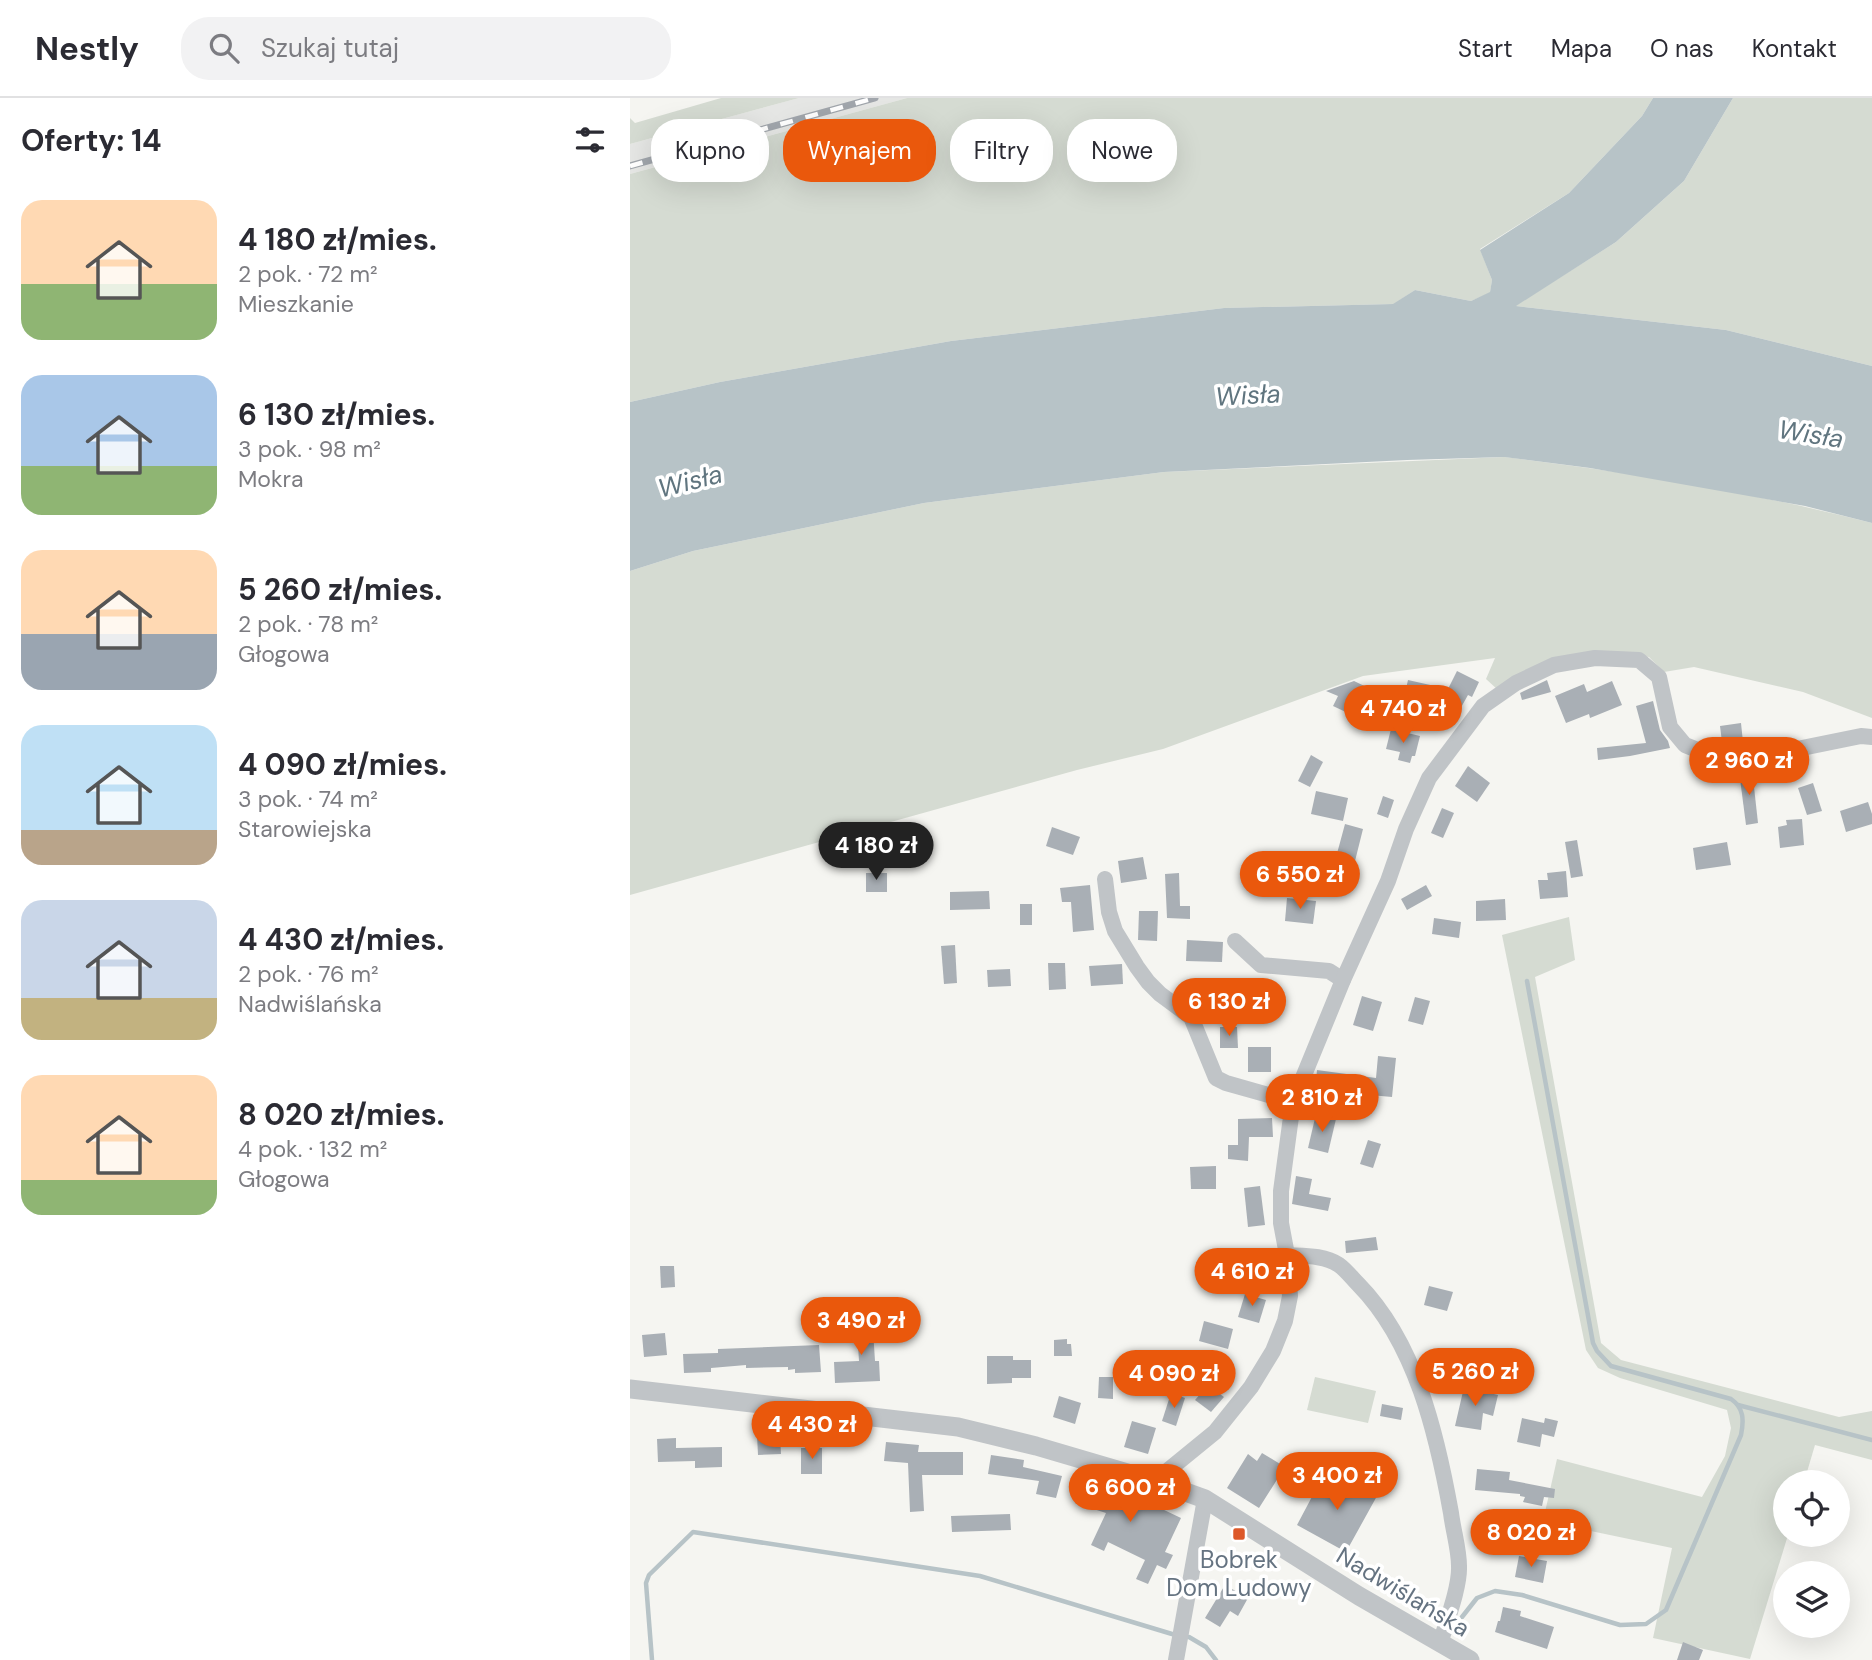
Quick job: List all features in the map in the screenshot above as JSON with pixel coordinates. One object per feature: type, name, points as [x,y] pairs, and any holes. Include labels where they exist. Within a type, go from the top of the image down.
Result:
[{"type":"street","points":[[1156,1481],[1215,1432],[1251,1387],[1273,1351],[1285,1321],[1290,1296],[1281,1191],[1293,1102],[1431,775],[1483,706],[1516,682],[1554,665],[1595,658],[1639,660],[1658,677],[1670,727],[1685,745],[1710,755],[1748,759],[1861,736],[1872,737]]},
{"type":"street","points":[[1105,879],[1109,912],[1115,931],[1148,982],[1160,995],[1191,1017],[1216,1077],[1226,1083],[1293,1102]]},
{"type":"street","points":[[1234,941],[1261,965],[1329,971],[1343,980]]},
{"type":"street","points":[[1287,1255],[1315,1256],[1338,1265],[1367,1293],[1381,1312],[1410,1364],[1431,1420],[1460,1567],[1440,1644]]},
{"type":"street","name":"Nadwiślańska","points":[[630,1389],[958,1427],[1156,1481],[1205,1499],[1470,1660]]},
{"type":"street","points":[[1176,1660],[1205,1499]]},
{"type":"shaded area","points":[[721,98],[799,98],[722,119],[651,119],[651,138],[630,144],[630,118],[635,123]]},
{"type":"shaded area","points":[[799,98],[907,98],[830,119],[783,119],[783,132],[769,136],[769,119],[722,119]]},
{"type":"shaded area","points":[[907,98],[1653,98],[1642,116],[1569,193],[1480,249],[1492,280],[1490,293],[1471,301],[1415,290],[1394,304],[1224,308],[951,341],[720,382],[630,402],[630,174],[651,168],[651,182],[769,182],[769,136],[783,132],[783,182],[936,182],[936,119],[830,119]]},
{"type":"shaded area","points":[[1733,98],[1872,98],[1872,366],[1726,330],[1515,306],[1616,242],[1684,181]]},
{"type":"shaded area","points":[[651,138],[651,168],[630,174],[630,144]]},
{"type":"shaded area","points":[[1504,457],[1689,484],[1872,523],[1872,718],[1803,692],[1694,667],[1664,672],[1649,657],[1628,654],[1586,654],[1498,690],[1486,679],[1495,658],[1363,676],[1163,749],[1077,770],[630,895],[630,571],[693,551],[924,503],[1164,472]]},
{"type":"shaded area","points":[[1569,917],[1575,960],[1535,977],[1601,1343],[1621,1360],[1839,1417],[1872,1411],[1872,1460],[1815,1445],[1808,1470],[1773,1470],[1773,1547],[1784,1547],[1780,1561],[1773,1561],[1773,1584],[1750,1659],[1653,1638],[1672,1548],[1543,1521],[1557,1459],[1702,1497],[1725,1456],[1731,1428],[1727,1410],[1620,1378],[1598,1368],[1586,1350],[1502,935]]},
{"type":"shaded area","points":[[1315,1377],[1376,1391],[1368,1423],[1307,1410]]},
{"type":"water","name":"Wisła","points":[[1653,98],[1733,98],[1684,181],[1616,242],[1516,306],[1726,330],[1872,366],[1872,523],[1805,506],[1590,468],[1504,457],[1407,460],[1164,472],[924,503],[693,551],[630,571],[630,402],[720,382],[951,341],[1224,308],[1393,304],[1415,290],[1471,301],[1490,292],[1492,280],[1480,250],[1569,193],[1642,116]]},
{"type":"building","points":[[1457,671],[1479,682],[1472,697],[1468,695],[1455,718],[1402,706],[1408,680],[1448,689]]},
{"type":"building","points":[[1547,680],[1551,692],[1522,700],[1520,693]]},
{"type":"building","points":[[1354,681],[1381,694],[1367,722],[1333,706],[1338,696],[1326,691]]},
{"type":"building","points":[[1612,681],[1622,705],[1590,718],[1589,714],[1566,723],[1555,696],[1584,684],[1587,692]]},
{"type":"building","points":[[1653,701],[1660,730],[1670,748],[1598,760],[1597,748],[1646,743],[1636,706]]},
{"type":"building","points":[[1741,723],[1743,742],[1722,742],[1720,726]]},
{"type":"building","points":[[1391,729],[1420,736],[1415,756],[1412,756],[1410,763],[1398,760],[1400,752],[1386,749]]},
{"type":"building","points":[[1311,755],[1323,762],[1310,787],[1298,781]]},
{"type":"building","points":[[1468,766],[1490,783],[1477,802],[1455,786]]},
{"type":"building","points":[[1752,769],[1758,823],[1746,825],[1739,771]]},
{"type":"building","points":[[1813,783],[1822,811],[1807,815],[1798,788]]},
{"type":"building","points":[[1316,791],[1348,798],[1343,821],[1311,814]]},
{"type":"building","points":[[1383,796],[1394,800],[1388,818],[1377,814]]},
{"type":"building","points":[[1868,802],[1872,824],[1846,832],[1840,811]]},
{"type":"building","points":[[1442,808],[1454,813],[1443,838],[1431,833]]},
{"type":"building","points":[[1802,819],[1804,845],[1780,848],[1778,827],[1787,825],[1786,820]]},
{"type":"building","points":[[1345,824],[1363,829],[1350,891],[1324,884],[1328,871],[1332,872]]},
{"type":"building","points":[[1052,827],[1080,837],[1073,855],[1046,846]]},
{"type":"building","points":[[1577,840],[1583,876],[1571,878],[1565,842]]},
{"type":"building","points":[[1727,842],[1731,865],[1696,870],[1693,848]]},
{"type":"building","points":[[1143,857],[1147,879],[1121,883],[1118,861]]},
{"type":"building","points":[[1566,871],[1568,897],[1540,899],[1538,880],[1548,880],[1547,873]]},
{"type":"building","points":[[866,873],[887,873],[887,892],[866,892]]},
{"type":"building","points":[[1179,873],[1180,906],[1190,906],[1190,919],[1167,918],[1165,874]]},
{"type":"building","points":[[1090,885],[1094,930],[1073,932],[1071,902],[1062,902],[1060,888]]},
{"type":"building","points":[[1426,885],[1432,896],[1407,910],[1401,899]]},
{"type":"building","points":[[989,891],[990,909],[950,910],[950,892]]},
{"type":"building","points":[[1287,898],[1316,901],[1313,924],[1285,921]]},
{"type":"building","points":[[1505,899],[1506,920],[1476,921],[1476,901]]},
{"type":"building","points":[[1020,904],[1032,904],[1032,925],[1020,925]]},
{"type":"building","points":[[1139,911],[1158,911],[1157,941],[1138,940]]},
{"type":"building","points":[[1434,918],[1461,922],[1459,938],[1432,934]]},
{"type":"building","points":[[1187,940],[1223,942],[1222,962],[1186,961]]},
{"type":"building","points":[[955,945],[957,983],[944,984],[941,946]]},
{"type":"building","points":[[1048,963],[1065,963],[1066,989],[1049,990]]},
{"type":"building","points":[[1122,964],[1123,984],[1091,986],[1089,966]]},
{"type":"building","points":[[1010,969],[1011,986],[988,987],[987,970]]},
{"type":"building","points":[[1362,996],[1382,1002],[1373,1031],[1353,1025]]},
{"type":"building","points":[[1415,997],[1430,1001],[1423,1025],[1408,1021]]},
{"type":"building","points":[[1220,1027],[1237,1027],[1238,1048],[1220,1048]]},
{"type":"building","points":[[1248,1047],[1271,1047],[1271,1072],[1248,1072]]},
{"type":"building","points":[[1378,1056],[1396,1058],[1392,1097],[1315,1090],[1317,1070],[1376,1078]]},
{"type":"building","points":[[1316,1114],[1336,1119],[1328,1153],[1308,1148]]},
{"type":"building","points":[[1272,1118],[1273,1137],[1249,1137],[1248,1161],[1228,1159],[1228,1145],[1238,1145],[1238,1119]]},
{"type":"building","points":[[1368,1140],[1381,1144],[1373,1168],[1360,1164]]},
{"type":"building","points":[[1216,1166],[1216,1189],[1191,1189],[1190,1167]]},
{"type":"building","points":[[1296,1176],[1312,1179],[1309,1194],[1331,1198],[1328,1211],[1292,1204]]},
{"type":"building","points":[[1260,1186],[1265,1225],[1248,1227],[1244,1188]]},
{"type":"building","points":[[1376,1237],[1378,1250],[1346,1253],[1345,1241]]},
{"type":"building","points":[[1223,1255],[1265,1257],[1264,1271],[1223,1270]]},
{"type":"building","points":[[660,1266],[674,1266],[675,1287],[661,1288]]},
{"type":"building","points":[[1429,1286],[1453,1292],[1447,1311],[1424,1305]]},
{"type":"building","points":[[1245,1294],[1266,1300],[1259,1323],[1238,1317]]},
{"type":"building","points":[[872,1314],[875,1361],[879,1361],[880,1381],[835,1383],[834,1362],[859,1361],[856,1315]]},
{"type":"building","points":[[1204,1321],[1233,1329],[1228,1349],[1199,1341]]},
{"type":"building","points":[[665,1333],[667,1355],[644,1357],[642,1335]]},
{"type":"building","points":[[1067,1339],[1067,1344],[1071,1344],[1072,1356],[1054,1356],[1054,1340]]},
{"type":"building","points":[[819,1345],[821,1372],[795,1373],[795,1369],[788,1370],[788,1367],[746,1368],[746,1365],[711,1368],[711,1372],[684,1373],[683,1354],[718,1353],[718,1349]]},
{"type":"building","points":[[987,1356],[1013,1356],[1013,1360],[1031,1360],[1031,1378],[1012,1378],[1012,1383],[987,1384]]},
{"type":"building","points":[[1099,1377],[1113,1377],[1113,1399],[1098,1398]]},
{"type":"building","points":[[1208,1385],[1224,1397],[1211,1412],[1195,1400]]},
{"type":"building","points":[[1464,1387],[1498,1395],[1493,1416],[1483,1413],[1481,1430],[1455,1426]]},
{"type":"building","points":[[1171,1393],[1185,1398],[1176,1426],[1162,1421]]},
{"type":"building","points":[[1059,1396],[1081,1403],[1075,1424],[1053,1417]]},
{"type":"building","points":[[1382,1404],[1403,1408],[1401,1420],[1380,1416]]},
{"type":"building","points":[[1522,1418],[1544,1423],[1545,1418],[1558,1421],[1554,1437],[1542,1434],[1540,1447],[1517,1442]]},
{"type":"building","points":[[1132,1421],[1156,1428],[1148,1454],[1124,1447]]},
{"type":"building","points":[[780,1434],[781,1454],[758,1455],[757,1435]]},
{"type":"building","points":[[676,1438],[676,1448],[722,1447],[722,1467],[695,1468],[695,1461],[658,1462],[657,1439]]},
{"type":"building","points":[[886,1442],[919,1445],[918,1452],[963,1452],[963,1475],[922,1475],[924,1511],[910,1512],[908,1463],[884,1461]]},
{"type":"building","points":[[801,1448],[822,1448],[822,1474],[801,1474]]},
{"type":"building","points":[[1262,1453],[1285,1467],[1259,1508],[1227,1488],[1248,1454],[1257,1461]]},
{"type":"building","points":[[991,1455],[1024,1460],[1023,1467],[1062,1476],[1056,1498],[1036,1494],[1039,1481],[988,1474]]},
{"type":"building","points":[[1477,1469],[1510,1472],[1509,1480],[1555,1489],[1554,1498],[1544,1497],[1542,1506],[1523,1502],[1525,1497],[1520,1494],[1475,1490]]},
{"type":"building","points":[[1085,1475],[1110,1484],[1110,1488],[1113,1485],[1144,1497],[1143,1500],[1181,1518],[1165,1552],[1173,1555],[1166,1569],[1157,1565],[1148,1584],[1136,1579],[1145,1560],[1108,1542],[1104,1551],[1091,1545],[1106,1513],[1075,1503]]},
{"type":"building","points":[[1323,1476],[1336,1483],[1340,1476],[1377,1496],[1346,1552],[1297,1525]]},
{"type":"building","points":[[1010,1514],[1011,1530],[952,1532],[951,1516]]},
{"type":"building","points":[[1519,1556],[1547,1561],[1543,1583],[1515,1577]]},
{"type":"building","points":[[1225,1585],[1248,1598],[1238,1616],[1230,1611],[1220,1627],[1205,1618]]},
{"type":"building","points":[[1503,1607],[1521,1611],[1520,1616],[1554,1627],[1547,1649],[1495,1632]]},
{"type":"building","points":[[1683,1642],[1703,1650],[1699,1660],[1677,1660]]},
{"type":"waterway","points":[[1462,1617],[1477,1598],[1495,1591],[1522,1595],[1620,1625],[1646,1624],[1666,1610],[1741,1435],[1743,1424],[1741,1410],[1731,1399],[1611,1366],[1593,1343],[1527,981]]},
{"type":"waterway","points":[[1738,1405],[1872,1440]]},
{"type":"waterway","points":[[652,1660],[646,1583],[649,1575],[693,1532],[980,1576],[1172,1634]]},
{"type":"waterway","points":[[1189,1637],[1206,1647],[1216,1660]]},
{"type":"railway","points":[[630,166],[875,98]]},
{"type":"place","name":"Bobrek Dom Ludowy","points":[[1239,1534]]}]
